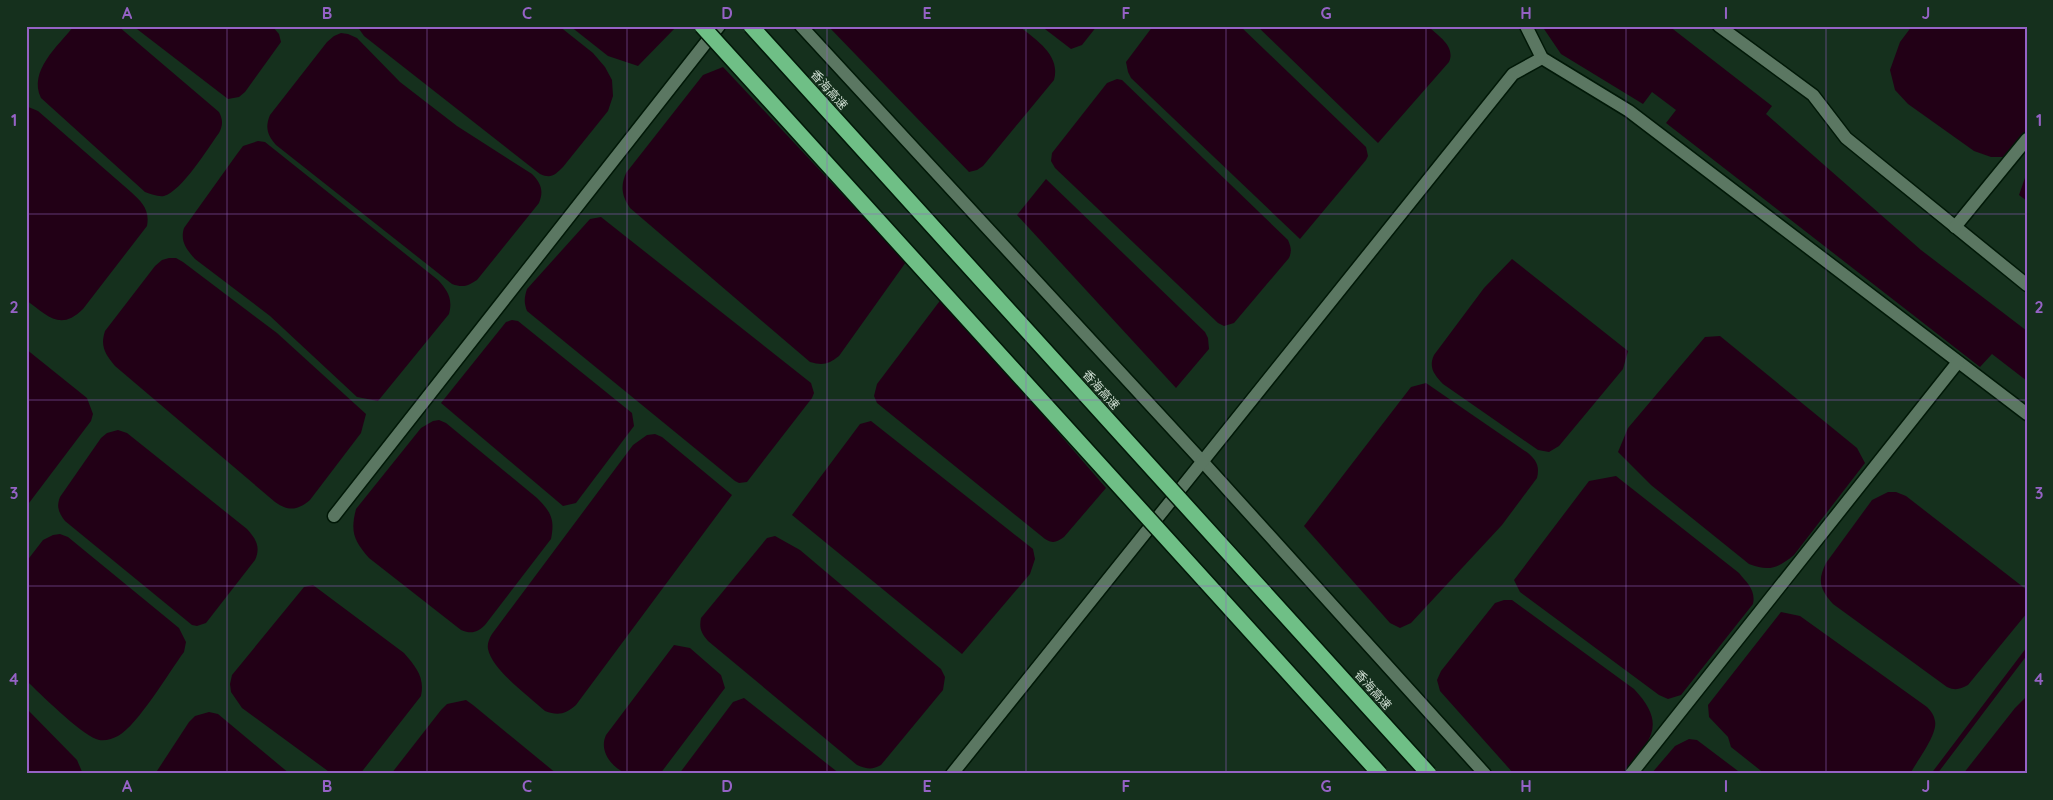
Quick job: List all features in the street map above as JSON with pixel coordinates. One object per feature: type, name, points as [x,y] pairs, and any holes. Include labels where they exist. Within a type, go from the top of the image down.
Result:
[{"type":"highway","points":[[702,26],[1380,774]]},
{"type":"highway","name":"香海高速","points":[[751,26],[1429,774]]},
{"type":"street","points":[[334,516],[719,26]]},
{"type":"street","points":[[801,26],[1202,461],[1485,774]]},
{"type":"street","points":[[1526,26],[1542,58],[1629,111],[2027,414]]},
{"type":"street","points":[[1719,26],[1813,95],[1846,138],[2027,285]]},
{"type":"street","points":[[952,774],[1514,74],[1542,58]]},
{"type":"street","points":[[1955,227],[2027,139]]},
{"type":"street","points":[[1630,774],[1958,362]]},
{"type":"shaded area","points":[[74,26],[118,26],[219,112],[222,122],[219,133],[186,178],[179,186],[164,196],[145,192],[41,98],[38,78],[42,69],[53,50]]},
{"type":"shaded area","points":[[133,26],[272,26],[279,34],[281,42],[245,92],[239,97],[228,99]]},
{"type":"shaded area","points":[[357,26],[559,26],[593,53],[605,67],[612,80],[613,96],[608,111],[563,167],[553,175],[547,176],[540,174],[364,36]]},
{"type":"shaded area","points":[[570,26],[677,26],[638,66],[608,56]]},
{"type":"shaded area","points":[[828,26],[1019,26],[1039,43],[1050,56],[1054,63],[1054,80],[983,166],[969,172]]},
{"type":"shaded area","points":[[1041,26],[1097,26],[1082,45],[1071,49]]},
{"type":"shaded area","points":[[1153,26],[1240,26],[1366,147],[1368,156],[1366,160],[1300,239],[1131,78],[1126,62]]},
{"type":"shaded area","points":[[1257,26],[1428,26],[1445,42],[1451,56],[1449,62],[1378,143]]},
{"type":"shaded area","points":[[1542,26],[1669,26],[1772,106],[1766,114],[1921,250],[2027,331],[2027,381],[1992,354],[1980,367],[1666,123],[1676,110],[1652,92],[1643,104],[1561,54]]},
{"type":"shaded area","points":[[1912,26],[2027,26],[2027,134],[2009,157],[1991,157],[1974,151],[1908,104],[1895,90],[1890,70],[1900,42]]},
{"type":"shaded area","points":[[341,33],[357,38],[400,82],[457,126],[532,174],[538,181],[541,191],[539,203],[477,280],[471,284],[462,286],[452,284],[276,145],[271,138],[267,127],[270,115],[327,42]]},
{"type":"shaded area","points":[[723,67],[906,262],[839,356],[832,361],[822,364],[810,362],[630,208],[625,199],[623,183],[626,173],[703,75]]},
{"type":"shaded area","points":[[1117,79],[1122,80],[1288,240],[1291,249],[1289,258],[1234,323],[1224,326],[1218,323],[1055,168],[1051,161],[1052,153],[1107,83]]},
{"type":"shaded area","points":[[26,106],[38,111],[131,192],[142,203],[148,220],[147,226],[83,309],[75,316],[67,319],[60,320],[47,316],[26,300]]},
{"type":"shaded area","points":[[258,141],[265,142],[438,280],[449,296],[449,314],[378,401],[357,397],[270,316],[195,259],[185,245],[183,237],[184,228],[243,146]]},
{"type":"shaded area","points":[[2027,172],[2027,201],[2019,195]]},
{"type":"shaded area","points":[[1046,179],[1205,332],[1208,338],[1209,349],[1176,388],[1017,215]]},
{"type":"shaded area","points":[[601,217],[811,383],[814,393],[812,398],[747,482],[739,483],[735,481],[527,311],[525,295],[527,289],[590,219]]},
{"type":"shaded area","points":[[176,258],[183,262],[277,333],[366,414],[361,433],[310,500],[301,506],[289,508],[275,502],[115,366],[106,354],[103,346],[105,331],[155,266],[162,260]]},
{"type":"shaded area","points":[[1512,259],[1628,351],[1623,369],[1559,446],[1549,452],[1538,450],[1443,384],[1432,368],[1434,355],[1484,288]]},
{"type":"shaded area","points":[[942,298],[1106,488],[1064,537],[1055,542],[1045,539],[877,403],[874,396],[877,384]]},
{"type":"shaded area","points":[[518,321],[632,413],[634,426],[576,503],[563,506],[441,403],[506,322]]},
{"type":"shaded area","points":[[1720,336],[1857,448],[1865,463],[1794,555],[1778,566],[1762,568],[1749,564],[1651,485],[1618,452],[1628,428],[1705,337]]},
{"type":"shaded area","points":[[26,349],[87,398],[93,414],[91,421],[26,507]]},
{"type":"shaded area","points":[[1426,383],[1528,453],[1537,464],[1538,474],[1502,525],[1411,623],[1400,628],[1390,623],[1304,526],[1411,387]]},
{"type":"shaded area","points":[[439,420],[446,423],[537,498],[549,512],[552,521],[551,539],[485,625],[474,632],[461,630],[369,558],[357,541],[353,524],[356,509],[421,428],[433,421]]},
{"type":"shaded area","points":[[871,421],[1033,549],[1035,559],[1030,574],[962,654],[792,515],[860,424]]},
{"type":"shaded area","points":[[118,430],[127,433],[247,529],[255,540],[258,551],[255,560],[206,623],[197,626],[192,625],[65,521],[60,513],[58,504],[60,497],[101,438],[107,433]]},
{"type":"shaded area","points":[[655,434],[662,437],[732,495],[576,705],[562,713],[545,711],[512,683],[496,666],[488,649],[489,640],[633,445],[647,435]]},
{"type":"shaded area","points":[[1616,476],[1739,573],[1750,587],[1754,599],[1753,604],[1681,695],[1668,699],[1659,695],[1520,592],[1514,580],[1589,481]]},
{"type":"shaded area","points":[[1888,492],[1896,492],[1906,496],[2027,590],[2027,613],[1968,685],[1963,688],[1947,687],[1833,604],[1821,585],[1821,575],[1826,563],[1872,500]]},
{"type":"shaded area","points":[[60,534],[68,537],[179,628],[186,642],[184,652],[144,710],[126,730],[118,736],[107,740],[96,739],[80,729],[26,680],[26,562],[43,540]]},
{"type":"shaded area","points":[[775,536],[800,550],[941,669],[945,677],[943,690],[878,767],[869,768],[857,765],[708,641],[702,633],[700,628],[701,618],[767,538]]},
{"type":"shaded area","points":[[313,585],[404,653],[421,678],[421,696],[360,774],[332,774],[242,708],[231,692],[232,675],[304,587]]},
{"type":"shaded area","points":[[1512,600],[1634,689],[1645,702],[1651,713],[1653,723],[1651,733],[1641,752],[1623,774],[1514,774],[1440,691],[1437,680],[1441,671],[1495,603]]},
{"type":"shaded area","points":[[1781,612],[1800,616],[1930,710],[1935,721],[1933,733],[1910,774],[1765,774],[1731,747],[1728,737],[1709,717],[1708,705]]},
{"type":"shaded area","points":[[674,645],[690,648],[721,675],[725,688],[660,774],[637,775],[625,773],[607,757],[604,746],[606,735]]},
{"type":"shaded area","points":[[2027,696],[2027,774],[1963,774],[2015,708]]},
{"type":"shaded area","points":[[744,698],[840,774],[679,774],[733,702]]},
{"type":"shaded area","points":[[466,700],[557,774],[391,774],[447,704]]},
{"type":"shaded area","points":[[26,708],[77,760],[83,774],[26,774]]},
{"type":"shaded area","points":[[209,712],[218,714],[290,774],[155,774],[189,722],[195,716]]},
{"type":"shaded area","points":[[1689,739],[1697,740],[1742,774],[1651,774],[1675,746]]},
{"type":"waterway","points":[[1934,774],[2027,651]]}]
